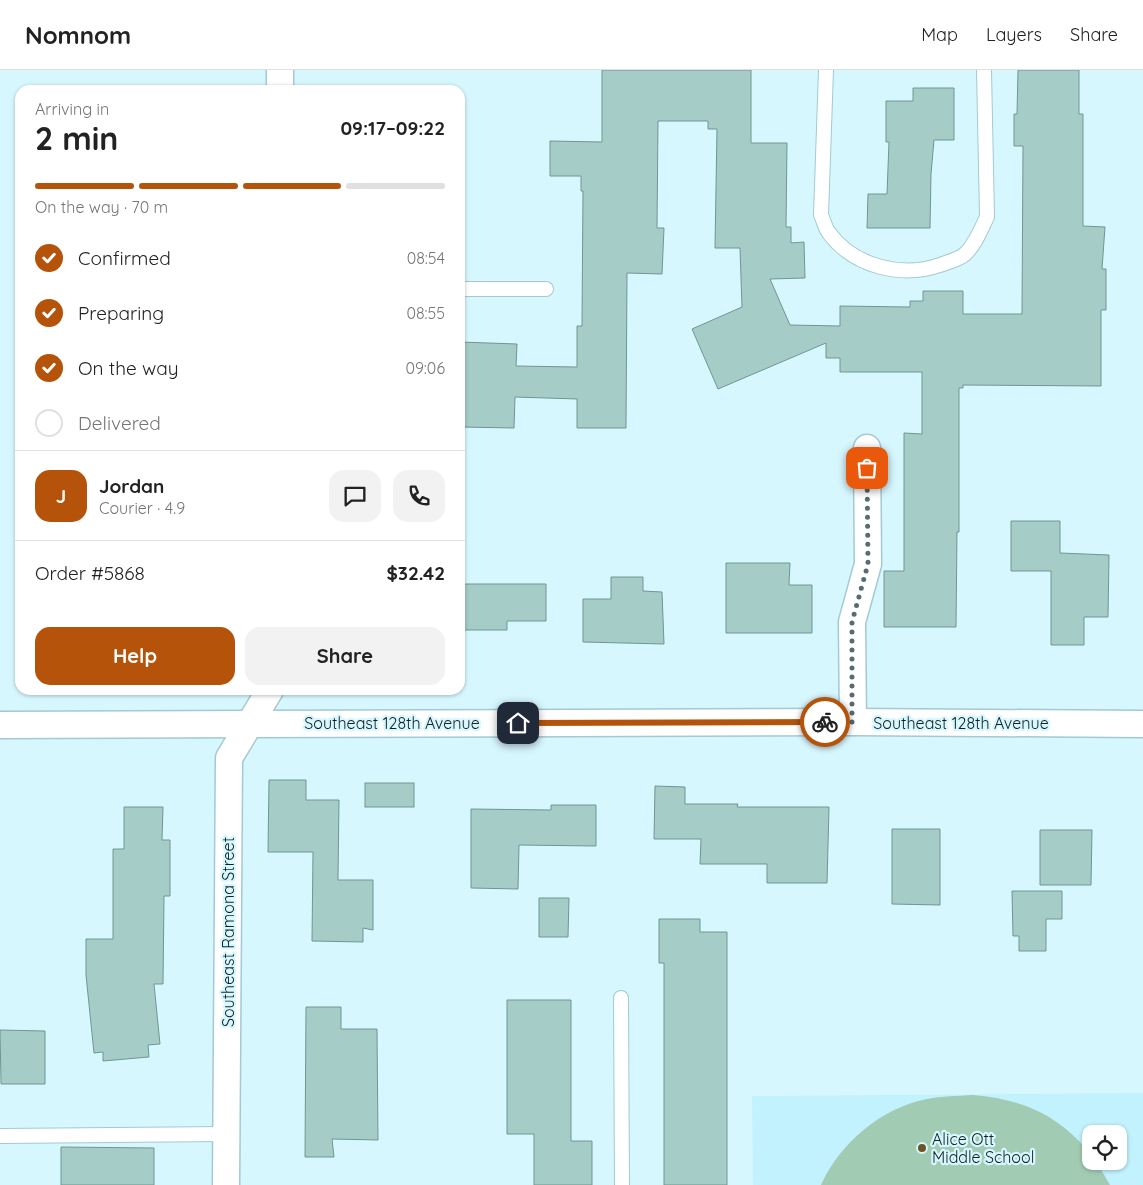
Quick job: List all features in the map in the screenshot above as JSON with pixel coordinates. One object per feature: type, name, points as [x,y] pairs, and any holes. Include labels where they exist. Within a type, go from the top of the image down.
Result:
[{"type":"street","points":[[280,70],[280,85]]},
{"type":"street","points":[[852,722],[852,622],[868,564],[867,448]]},
{"type":"street","name":"Southeast Ramona Street","points":[[226,1185],[229,758],[267,695]]},
{"type":"street","name":"Southeast 128th Avenue","points":[[0,725],[852,722],[1143,724]]},
{"type":"lane","points":[[826,70],[821,215],[828,232],[841,246],[860,260],[881,267],[902,270],[925,270],[964,254],[987,218],[984,70]]},
{"type":"lane","points":[[465,289],[546,289]]},
{"type":"lane","points":[[621,998],[622,1185]]},
{"type":"lane","points":[[0,1136],[226,1134]]},
{"type":"shaded area","name":"Alice Ott Middle School","points":[[1143,1093],[1143,1185],[753,1185],[752,1096]]},
{"type":"green space","points":[[973,1095],[989,1097],[1018,1103],[1044,1114],[1068,1131],[1082,1144],[1082,1170],[1101,1170],[1110,1185],[821,1185],[839,1155],[878,1119],[910,1104],[944,1097]]},
{"type":"building","points":[[602,70],[751,70],[751,143],[787,143],[786,227],[791,227],[791,243],[804,242],[805,278],[770,279],[790,325],[840,326],[840,306],[910,307],[910,301],[923,301],[923,291],[963,291],[963,314],[1022,314],[1023,146],[1014,146],[1014,114],[1017,114],[1018,70],[1079,70],[1079,114],[1083,114],[1083,226],[1105,227],[1102,269],[1106,269],[1106,310],[1101,310],[1101,386],[963,385],[963,388],[959,388],[959,532],[957,532],[956,627],[884,627],[884,571],[904,571],[904,433],[922,434],[922,372],[840,372],[840,358],[826,358],[826,343],[718,389],[692,329],[742,307],[740,248],[715,248],[717,129],[708,129],[708,121],[658,121],[657,228],[664,228],[662,274],[627,273],[626,428],[577,428],[577,399],[515,397],[514,428],[465,427],[465,342],[517,344],[516,366],[577,367],[577,326],[582,326],[583,191],[581,191],[581,176],[550,176],[550,141],[602,142]]},
{"type":"building","points":[[913,88],[954,88],[954,140],[934,140],[930,228],[867,228],[868,194],[887,194],[889,142],[886,142],[886,101],[913,101]]},
{"type":"building","points":[[1011,521],[1060,521],[1060,553],[1109,555],[1108,617],[1084,617],[1084,645],[1051,645],[1051,571],[1011,571]]},
{"type":"building","points":[[726,563],[790,563],[789,585],[812,585],[812,633],[726,633]]},
{"type":"building","points":[[611,577],[643,577],[643,591],[662,592],[664,644],[583,642],[583,599],[611,599]]},
{"type":"building","points":[[465,584],[546,584],[546,621],[507,621],[507,630],[465,630]]},
{"type":"building","points":[[269,780],[306,780],[306,800],[339,800],[338,880],[373,880],[373,930],[363,928],[363,942],[312,941],[313,852],[268,852]]},
{"type":"building","points":[[365,783],[414,783],[414,807],[365,807]]},
{"type":"building","points":[[655,786],[685,787],[685,804],[738,804],[737,807],[829,807],[827,883],[767,883],[767,864],[700,864],[701,839],[654,839]]},
{"type":"building","points":[[551,805],[596,805],[596,846],[519,845],[518,889],[471,888],[471,809],[551,810]]},
{"type":"building","points":[[124,807],[163,807],[162,840],[170,840],[170,896],[164,896],[163,984],[154,984],[160,1044],[148,1045],[149,1057],[103,1061],[103,1052],[94,1053],[86,975],[86,939],[113,939],[113,849],[124,849]]},
{"type":"building","points":[[892,829],[940,829],[940,905],[892,904]]},
{"type":"building","points":[[1040,830],[1092,830],[1091,885],[1040,885]]},
{"type":"building","points":[[1012,891],[1062,891],[1062,919],[1046,919],[1046,951],[1019,951],[1019,936],[1013,936]]},
{"type":"building","points":[[539,898],[569,898],[568,937],[539,937]]},
{"type":"building","points":[[659,919],[700,919],[700,932],[727,932],[727,1185],[664,1185],[664,963],[659,963]]},
{"type":"building","points":[[507,1000],[571,1000],[571,1141],[592,1141],[592,1185],[534,1185],[534,1134],[507,1134]]},
{"type":"building","points":[[306,1007],[341,1007],[341,1029],[377,1029],[378,1140],[332,1139],[334,1157],[305,1157]]},
{"type":"building","points":[[0,1030],[45,1031],[45,1084],[1,1084]]},
{"type":"building","points":[[61,1147],[154,1148],[154,1185],[61,1185]]},
{"type":"way so far","points":[[825,722],[852,722],[852,622],[868,564],[867,468]]},
{"type":"place","name":"Alice Ott Middle School","points":[[922,1148]]},
{"type":"route","points":[[518,723],[825,722]]}]
